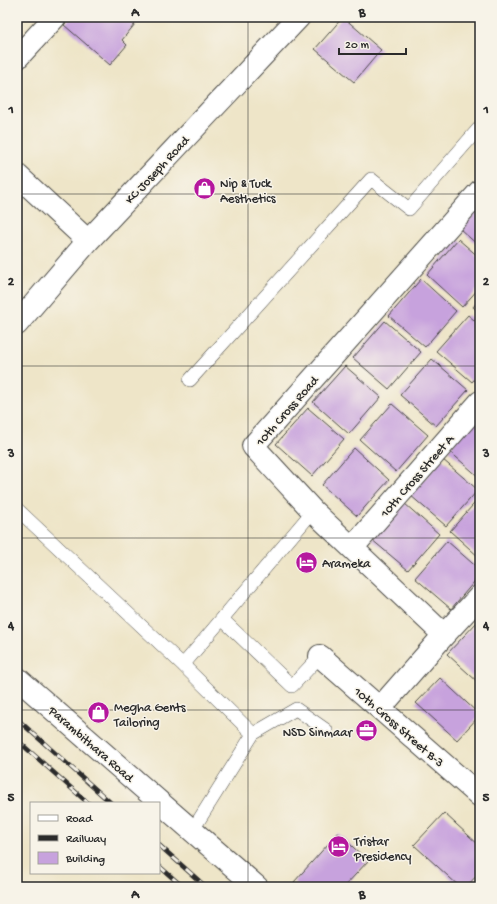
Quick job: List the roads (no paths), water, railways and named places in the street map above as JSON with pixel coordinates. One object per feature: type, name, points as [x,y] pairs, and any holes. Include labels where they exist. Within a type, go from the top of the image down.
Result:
[{"type":"street","points":[[17,58],[55,17]]},
{"type":"street","name":"KC Joseph Road","points":[[17,324],[88,242],[299,17]]},
{"type":"street","points":[[17,175],[88,242]]},
{"type":"street","name":"10th Cross Road","points":[[444,635],[313,511],[253,446],[480,191]]},
{"type":"street","name":"10th Cross Street A","points":[[352,548],[480,402]]},
{"type":"street","points":[[380,708],[480,596]]},
{"type":"street","name":"10th Cross Street B-3","points":[[320,656],[480,796]]},
{"type":"street","name":"Parambithara Road","points":[[17,678],[159,802]]},
{"type":"street","name":"Parambithara Road","points":[[160,803],[257,887]]},
{"type":"lane","points":[[190,380],[371,179],[409,209],[480,128]]},
{"type":"lane","points":[[17,509],[183,665],[253,734]]},
{"type":"lane","points":[[183,665],[313,511]]},
{"type":"lane","points":[[222,619],[292,686],[320,656]]},
{"type":"lane","points":[[192,831],[253,734],[296,709],[326,730]]},
{"type":"railway","points":[[17,719],[110,802]]},
{"type":"railway","points":[[17,740],[87,802]]},
{"type":"railway","points":[[160,846],[206,887]]},
{"type":"railway","points":[[160,867],[183,887]]},
{"type":"place","name":"Nip & Tuck Aesthetics","points":[[204,189]]},
{"type":"place","name":"Arameka","points":[[306,562]]},
{"type":"place","name":"Megha Gents Tailoring","points":[[98,713]]},
{"type":"place","name":"NSD Sinmaar","points":[[367,731]]},
{"type":"place","name":"Tristar Presidency","points":[[339,847]]}]
